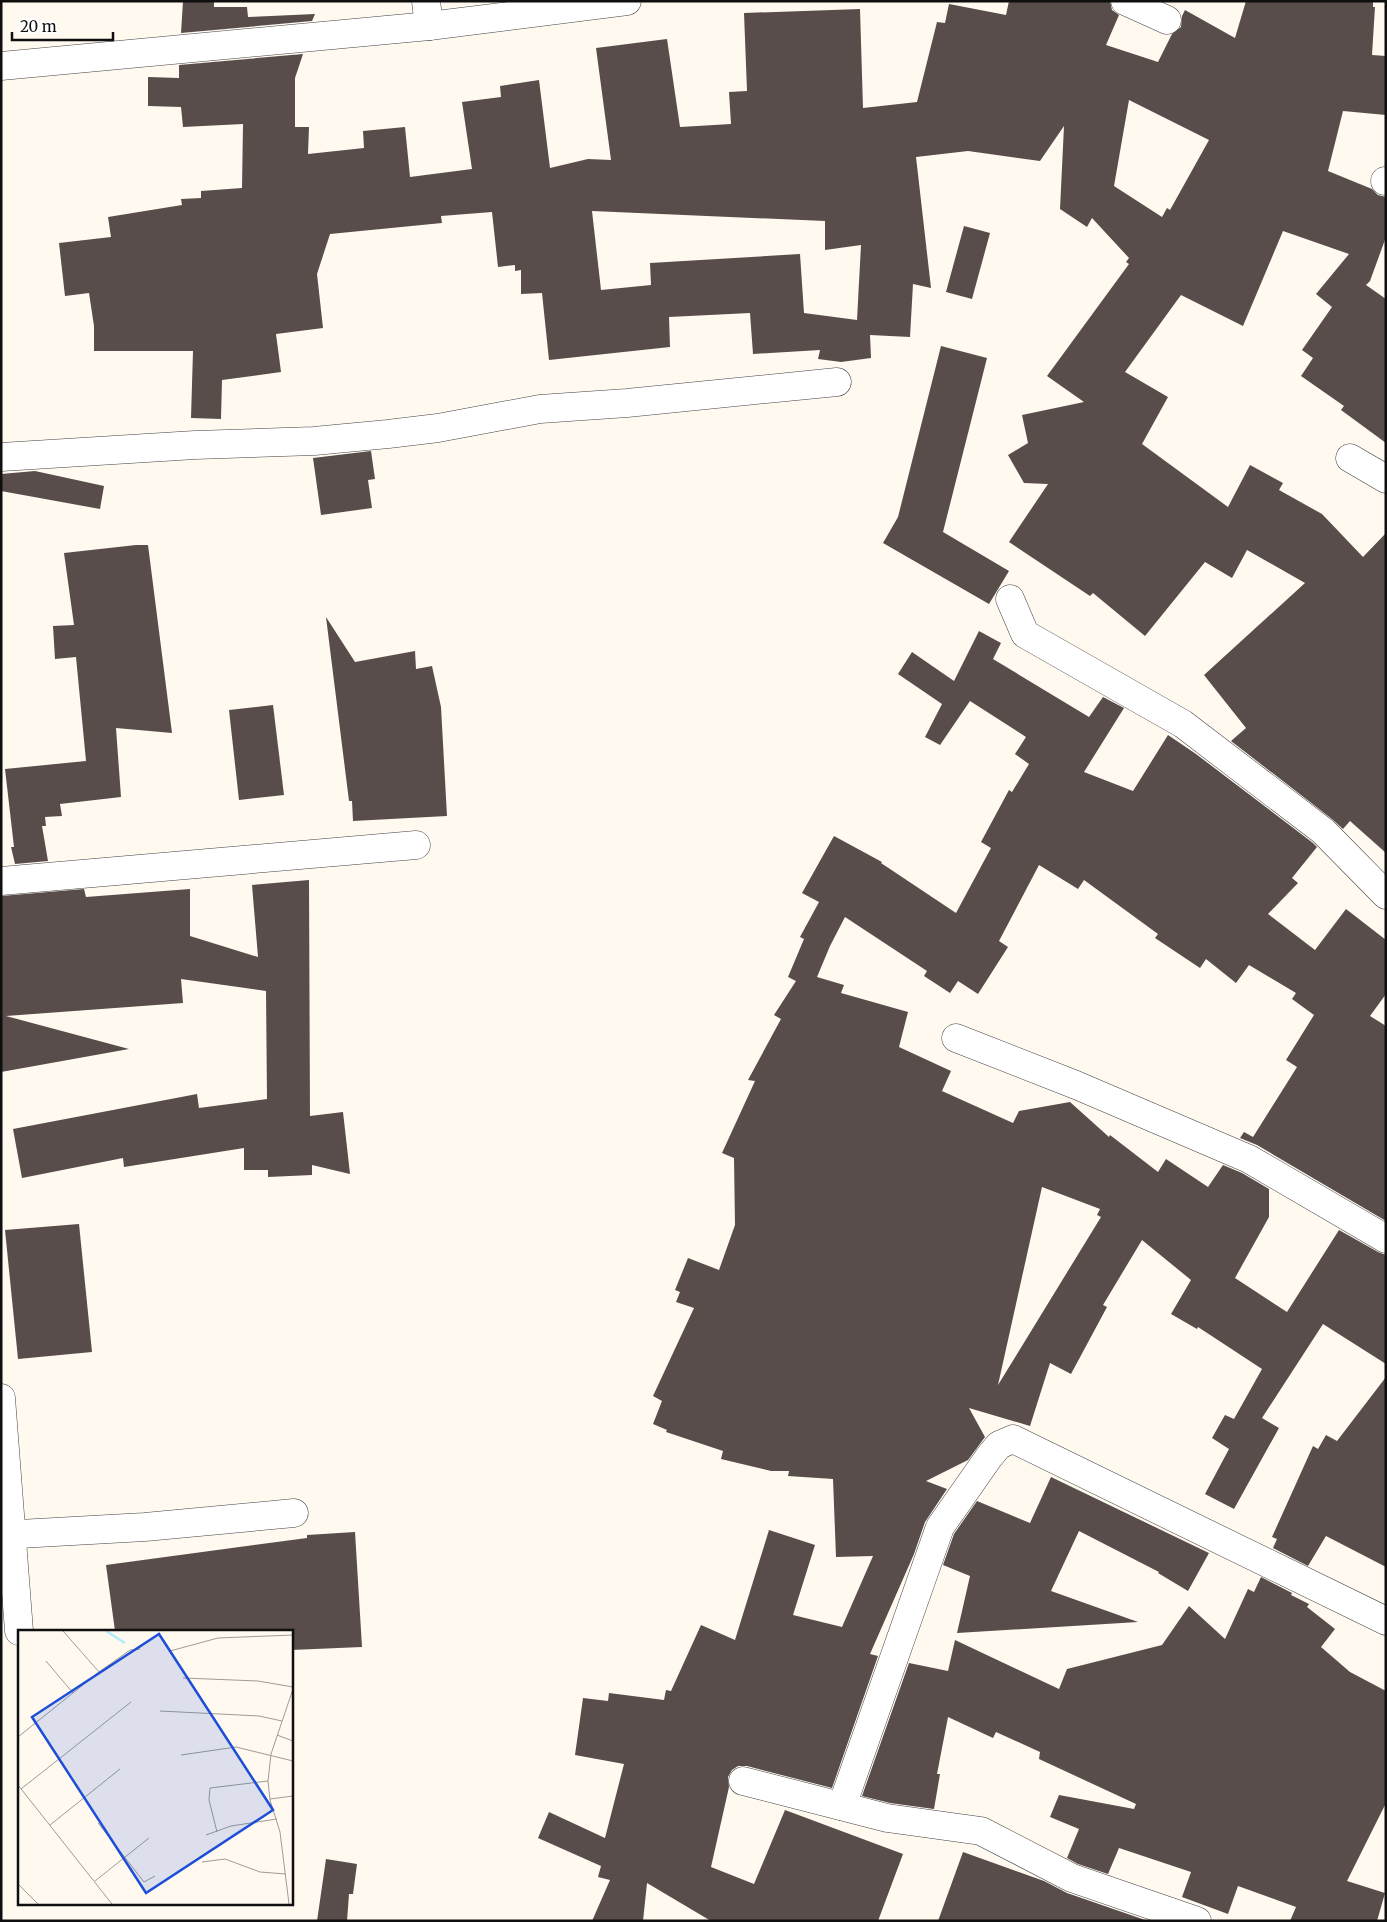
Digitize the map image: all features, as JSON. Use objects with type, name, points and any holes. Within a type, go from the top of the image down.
[{"type":"street","points":[[1,66],[428,14],[627,1]]},
{"type":"street","points":[[1126,1],[1167,20]]},
{"type":"street","points":[[1,457],[194,445],[314,441],[438,428],[540,409],[627,403],[837,382]]},
{"type":"street","points":[[1350,458],[1386,479]]},
{"type":"street","points":[[1010,600],[1025,634],[1183,724],[1323,831],[1386,895]]},
{"type":"street","points":[[1,881],[416,845]]},
{"type":"street","points":[[956,1038],[1076,1085],[1249,1159],[1386,1238]]},
{"type":"street","points":[[1,1398],[6,1535],[19,1630]]},
{"type":"street","points":[[842,1806],[940,1527],[989,1457],[1000,1445],[1013,1440],[1386,1621]]},
{"type":"street","points":[[6,1535],[145,1527],[294,1513]]},
{"type":"street","points":[[743,1781],[887,1818],[981,1831],[1072,1878],[1197,1921]]},
{"type":"building","points":[[183,1],[214,2],[214,7],[247,7],[248,17],[315,14],[312,21],[181,33]]},
{"type":"building","points":[[1009,1],[1110,1],[1112,10],[1119,15],[1106,45],[1158,62],[1172,34],[1181,27],[1182,16],[1185,10],[1235,38],[1246,1],[1373,1],[1373,7],[1375,7],[1372,55],[1386,56],[1386,115],[1343,111],[1328,171],[1372,189],[1378,195],[1386,197],[1386,237],[1370,281],[1366,285],[1386,299],[1386,443],[1341,410],[1344,406],[1301,376],[1313,358],[1302,350],[1332,307],[1316,294],[1349,254],[1283,231],[1243,326],[1181,295],[1125,372],[1168,397],[1142,444],[1228,507],[1250,465],[1283,483],[1279,490],[1322,514],[1363,557],[1386,533],[1386,853],[1350,821],[1343,829],[1231,741],[1246,728],[1204,675],[1305,583],[1247,550],[1232,578],[1205,562],[1145,636],[1093,593],[1090,596],[1009,542],[1048,484],[1024,483],[1008,455],[1028,443],[1022,415],[1084,402],[1047,376],[1129,264],[1126,262],[1129,258],[1092,218],[1087,227],[1060,209],[1064,126],[1040,161],[968,151],[916,157],[931,288],[913,284],[910,337],[870,335],[871,358],[841,362],[818,359],[820,350],[753,354],[750,313],[669,317],[670,347],[549,360],[542,293],[521,294],[521,270],[515,271],[515,265],[498,267],[492,212],[441,216],[442,223],[330,234],[317,274],[323,328],[276,334],[281,372],[222,380],[221,419],[191,418],[193,351],[94,351],[94,326],[89,293],[65,296],[59,243],[111,237],[108,217],[182,205],[181,199],[201,198],[201,191],[242,188],[243,124],[183,127],[181,107],[148,106],[148,77],[179,78],[179,65],[303,54],[295,78],[295,127],[309,127],[308,154],[364,148],[363,131],[405,127],[410,177],[472,169],[462,102],[501,97],[500,86],[539,80],[550,168],[588,159],[611,160],[596,48],[667,39],[680,127],[731,124],[729,92],[747,91],[744,13],[860,9],[863,108],[917,102],[937,22],[945,23],[949,4],[1006,15]],"holes":[[[1129,100],[1209,140],[1170,210],[1167,208],[1162,217],[1114,186]],[[592,211],[825,221],[825,250],[861,245],[857,320],[804,313],[800,254],[650,263],[651,285],[601,290]]]},
{"type":"building","points":[[964,226],[990,233],[972,299],[946,292]]},
{"type":"building","points":[[941,346],[987,358],[943,532],[1009,571],[989,604],[883,543],[898,517]]},
{"type":"building","points":[[371,451],[375,479],[368,480],[372,508],[321,515],[313,458]]},
{"type":"building","points":[[35,471],[104,486],[100,509],[1,491],[1,474]]},
{"type":"building","points":[[148,545],[172,733],[116,728],[121,797],[60,804],[62,816],[45,817],[46,826],[42,826],[48,861],[15,864],[11,847],[14,847],[5,769],[86,761],[76,657],[55,659],[53,626],[74,625],[64,553]]},
{"type":"building","points":[[326,617],[355,662],[415,651],[416,669],[432,666],[441,707],[447,816],[353,821],[352,801],[349,801]]},
{"type":"building","points":[[979,631],[1001,643],[993,659],[1089,717],[1103,697],[1124,708],[1084,772],[1133,791],[1168,735],[1196,754],[1317,847],[1292,878],[1298,883],[1268,914],[1315,950],[1346,909],[1386,940],[1386,994],[1370,1016],[1386,1026],[1386,1221],[1257,1145],[1240,1138],[1244,1132],[1253,1137],[1297,1067],[1286,1060],[1314,1015],[1292,999],[1296,993],[1249,965],[1236,983],[1206,959],[1200,968],[1155,938],[1158,934],[1084,880],[1078,889],[1039,865],[999,941],[1008,947],[978,994],[958,981],[950,993],[924,976],[927,971],[845,917],[817,977],[844,985],[841,993],[908,1012],[899,1047],[951,1071],[942,1091],[1013,1123],[1019,1111],[1070,1102],[1109,1137],[1110,1135],[1158,1172],[1166,1159],[1208,1187],[1223,1165],[1242,1173],[1269,1189],[1269,1217],[1235,1278],[1287,1312],[1339,1230],[1386,1255],[1386,1364],[1323,1324],[1262,1418],[1279,1428],[1234,1509],[1205,1494],[1229,1449],[1212,1438],[1225,1415],[1234,1419],[1262,1369],[1198,1327],[1197,1329],[1171,1314],[1191,1280],[1142,1240],[1103,1305],[1107,1307],[1071,1374],[1050,1363],[1030,1426],[969,1408],[985,1437],[968,1460],[926,1481],[947,1489],[925,1522],[914,1554],[870,1654],[878,1656],[832,1788],[747,1766],[738,1766],[732,1770],[728,1777],[729,1787],[711,1867],[754,1884],[785,1810],[903,1854],[878,1921],[711,1921],[647,1883],[643,1921],[592,1921],[610,1880],[598,1877],[601,1866],[538,1838],[549,1812],[605,1838],[624,1764],[575,1755],[583,1698],[608,1701],[609,1693],[664,1700],[666,1690],[671,1691],[701,1625],[735,1640],[769,1530],[815,1545],[793,1615],[842,1627],[873,1556],[836,1557],[833,1479],[788,1476],[789,1471],[771,1471],[721,1459],[723,1451],[666,1432],[667,1430],[653,1424],[662,1401],[653,1396],[694,1308],[676,1302],[680,1292],[675,1290],[688,1258],[719,1270],[735,1225],[734,1158],[722,1153],[755,1081],[748,1080],[781,1019],[774,1015],[796,981],[788,977],[804,939],[800,937],[819,902],[802,893],[834,836],[882,862],[956,913],[991,848],[981,842],[1009,790],[1012,792],[1029,764],[1015,754],[1026,737],[970,701],[940,745],[925,737],[942,704],[898,674],[912,652],[954,681]],"holes":[[[1042,1187],[1100,1209],[1097,1215],[1101,1217],[998,1385]]]},
{"type":"building","points":[[273,705],[284,795],[239,800],[229,710]]},
{"type":"building","points":[[309,880],[310,1116],[343,1112],[350,1174],[312,1165],[312,1175],[268,1177],[268,1170],[244,1170],[244,1148],[124,1167],[123,1158],[22,1178],[13,1129],[197,1094],[199,1108],[267,1099],[266,991],[181,979],[183,1003],[6,1016],[129,1049],[1,1072],[1,896],[84,889],[86,897],[190,889],[190,936],[258,957],[252,885]]},
{"type":"building","points":[[79,1224],[92,1352],[18,1359],[5,1230]]},
{"type":"building","points":[[1386,1377],[1386,1567],[1326,1536],[1308,1566],[1273,1548],[1277,1539],[1272,1537],[1313,1446],[1318,1449],[1326,1435],[1337,1441]]},
{"type":"building","points":[[1051,1477],[1209,1553],[1188,1591],[1159,1572],[1079,1531],[1051,1591],[1138,1622],[957,1633],[970,1576],[943,1565],[954,1534],[977,1501],[1030,1523]]},
{"type":"building","points":[[355,1532],[362,1647],[292,1650],[292,1630],[115,1630],[106,1565],[307,1538],[307,1535]]},
{"type":"building","points":[[1261,1577],[1309,1604],[1307,1607],[1335,1629],[1321,1647],[1350,1672],[1386,1691],[1386,1803],[1347,1881],[1385,1893],[1377,1921],[1290,1921],[1296,1907],[1238,1886],[1228,1914],[1182,1897],[1191,1872],[1119,1848],[1108,1874],[1078,1864],[1067,1858],[1079,1829],[1050,1817],[1059,1795],[1134,1809],[1136,1804],[1039,1759],[1040,1752],[996,1732],[993,1738],[948,1717],[937,1774],[940,1774],[934,1809],[890,1803],[862,1796],[909,1663],[948,1671],[955,1640],[1059,1689],[1067,1669],[1162,1645],[1189,1606],[1225,1639],[1248,1589],[1254,1592]]},
{"type":"building","points":[[963,1852],[1044,1881],[1067,1893],[1148,1921],[938,1921]]},
{"type":"building","points":[[326,1859],[357,1864],[353,1894],[349,1894],[347,1921],[317,1921]]}]
